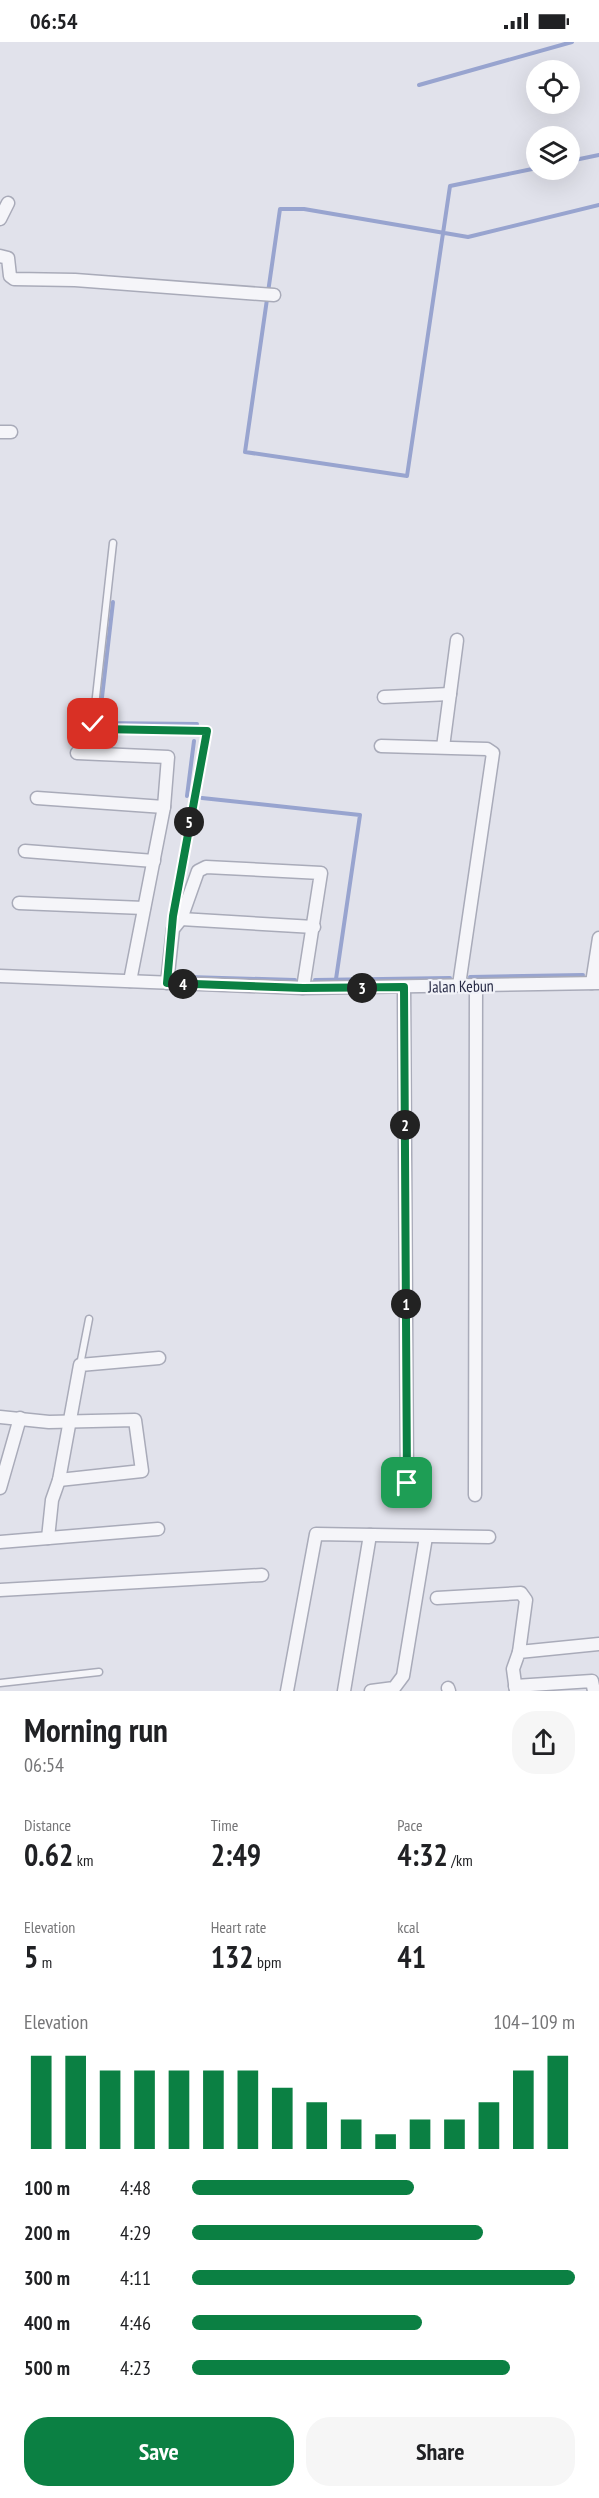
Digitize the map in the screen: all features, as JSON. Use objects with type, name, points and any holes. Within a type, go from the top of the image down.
[{"type":"street","points":[[0,219],[8,203]]},
{"type":"street","points":[[0,256],[8,258],[10,276],[14,279],[75,280],[274,295]]},
{"type":"street","points":[[443,747],[457,640]]},
{"type":"street","points":[[384,697],[450,694]]},
{"type":"street","points":[[381,747],[487,749],[494,757],[459,985]]},
{"type":"street","points":[[77,753],[165,755],[168,760],[164,807],[130,981]]},
{"type":"street","points":[[38,798],[164,807]]},
{"type":"street","points":[[25,851],[154,861]]},
{"type":"street","points":[[167,983],[177,924],[198,871],[201,869],[321,873],[303,988]]},
{"type":"street","points":[[19,903],[144,908]]},
{"type":"street","points":[[177,924],[314,927]]},
{"type":"street","points":[[595,983],[599,938]]},
{"type":"street","name":"Jalan Kebun","points":[[0,975],[303,988],[595,983]]},
{"type":"street","points":[[475,1495],[476,986]]},
{"type":"street","points":[[404,987],[407,1483]]},
{"type":"street","points":[[48,1538],[52,1500],[59,1480],[80,1365],[159,1358]]},
{"type":"street","points":[[0,1417],[69,1422],[135,1420],[142,1471],[59,1480]]},
{"type":"street","points":[[0,1488],[20,1418]]},
{"type":"street","points":[[0,1542],[158,1529]]},
{"type":"street","points":[[287,1691],[316,1534],[489,1537]]},
{"type":"street","points":[[344,1691],[370,1535]]},
{"type":"street","points":[[371,1691],[394,1688],[403,1676],[426,1537]]},
{"type":"street","points":[[0,1590],[262,1575]]},
{"type":"street","points":[[437,1598],[522,1593],[526,1600],[519,1652],[513,1669],[515,1689],[592,1682],[594,1691]]},
{"type":"street","points":[[519,1652],[599,1644]]},
{"type":"lane","points":[[113,543],[93,724],[99,729],[207,731],[181,868],[177,924]]},
{"type":"lane","points":[[80,1365],[89,1319]]},
{"type":"lane","points":[[0,1683],[99,1672]]},
{"type":"waterway","points":[[419,85],[572,42]]},
{"type":"waterway","points":[[580,159],[599,155]]},
{"type":"waterway","points":[[443,233],[450,186],[526,170]]},
{"type":"waterway","points":[[443,233],[468,237],[599,205]]},
{"type":"waterway","points":[[280,209],[304,209],[443,233],[407,476],[245,452],[280,209]]},
{"type":"waterway","points":[[113,602],[99,723],[197,724]]},
{"type":"waterway","points":[[187,796],[194,741]]},
{"type":"waterway","points":[[202,798],[360,815],[336,979]]},
{"type":"waterway","points":[[470,977],[583,975]]},
{"type":"waterway","points":[[188,977],[295,980]]},
{"type":"waterway","points":[[315,980],[450,978]]},
{"type":"route","points":[[93,724],[99,729],[207,731],[173,916],[167,983],[303,988],[404,987],[407,1483]]}]
